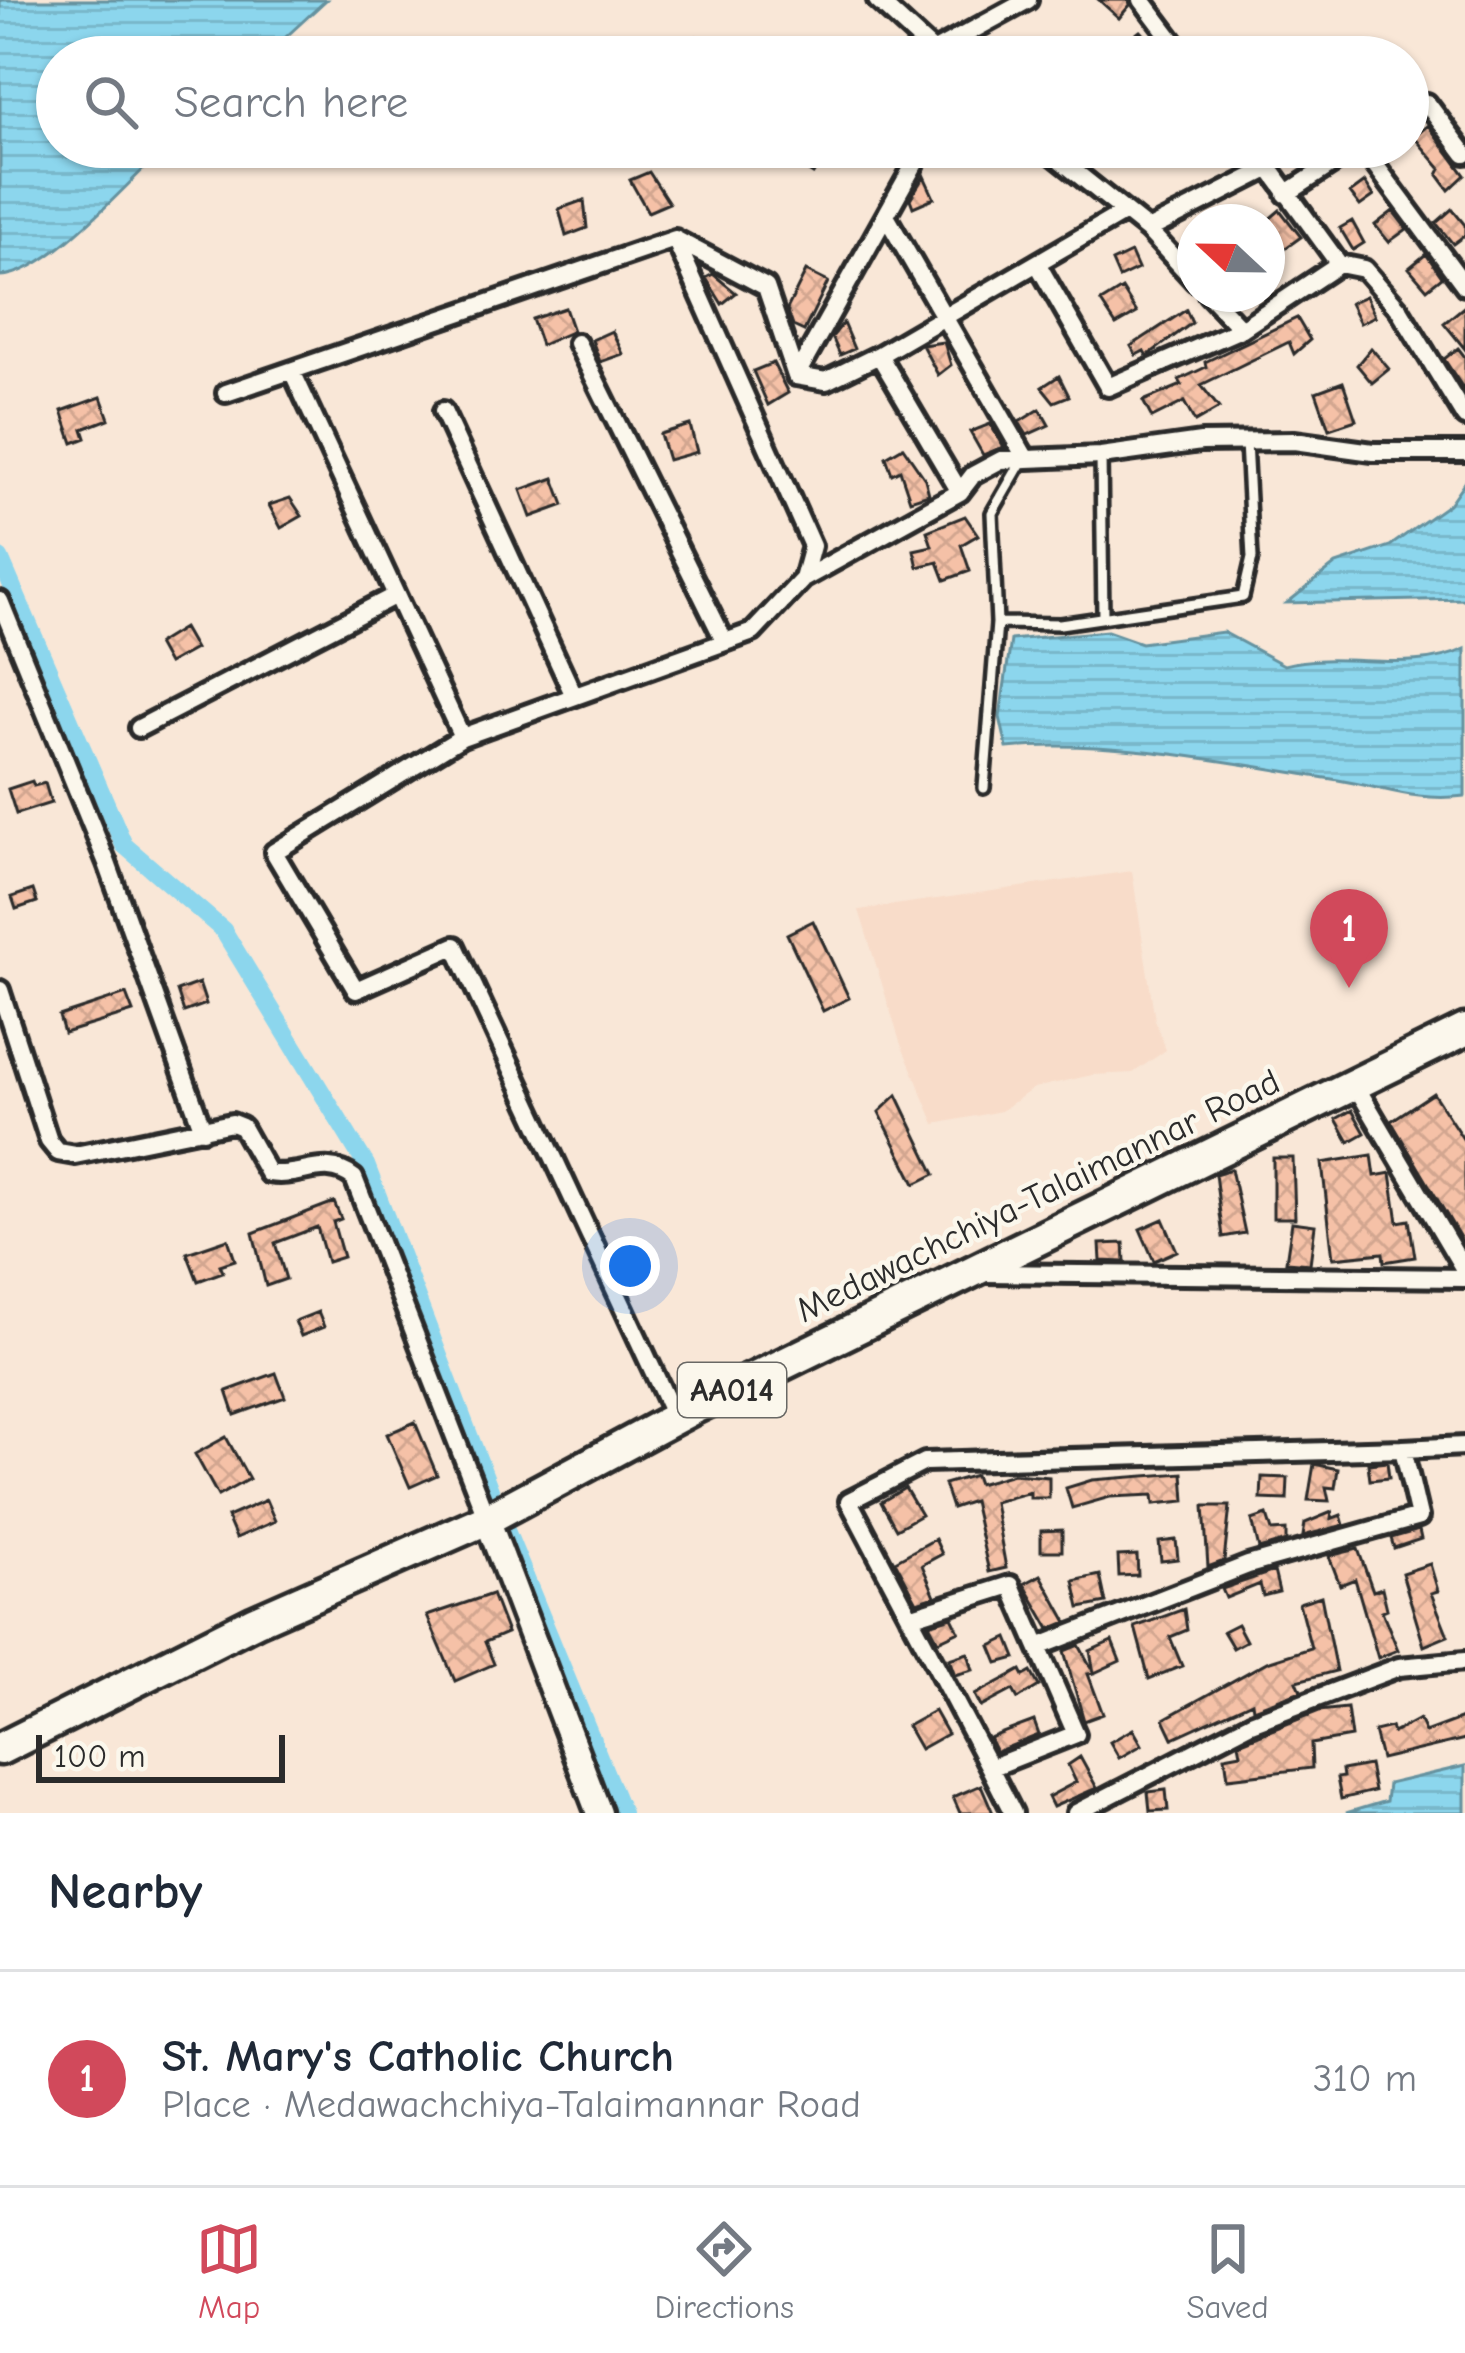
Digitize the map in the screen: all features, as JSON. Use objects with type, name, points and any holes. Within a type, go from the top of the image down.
[{"type":"highway","name":"Medawachchiya-Talaimannar Road","points":[[0,1750],[255,1621],[487,1519],[675,1418],[1465,1030]]},
{"type":"street","points":[[877,0],[916,36]]},
{"type":"street","points":[[968,36],[1028,0]]},
{"type":"street","points":[[1142,0],[1169,36]]},
{"type":"street","points":[[1429,106],[1465,154]]},
{"type":"street","points":[[796,376],[912,168]]},
{"type":"street","points":[[1069,168],[1148,230],[1177,261]]},
{"type":"street","points":[[1148,230],[1270,168],[1339,264],[1364,269],[1399,309],[1465,417]]},
{"type":"street","points":[[1286,194],[1327,168]]},
{"type":"street","points":[[1376,168],[1465,286]]},
{"type":"street","points":[[796,376],[826,381],[879,356],[1123,213]]},
{"type":"street","points":[[886,216],[1025,457]]},
{"type":"street","points":[[226,393],[675,239],[766,287],[796,376]]},
{"type":"street","points":[[675,239],[812,546],[802,579]]},
{"type":"street","points":[[1037,263],[1108,387],[1240,329],[1339,264]]},
{"type":"street","points":[[1224,312],[1240,329]]},
{"type":"street","points":[[577,343],[725,642]]},
{"type":"street","points":[[879,356],[960,492]]},
{"type":"street","points":[[292,371],[462,737]]},
{"type":"street","points":[[442,411],[574,696]]},
{"type":"street","points":[[675,1418],[455,946],[356,990],[274,852],[462,737],[753,632],[802,579],[960,492],[973,476],[1000,460],[1101,456],[1201,442],[1465,452]]},
{"type":"street","points":[[139,728],[396,595]]},
{"type":"street","points":[[0,602],[107,863],[203,1130]]},
{"type":"street","points":[[0,990],[49,1141],[58,1152],[75,1155],[232,1123],[242,1127],[268,1173],[284,1176],[325,1166],[341,1167],[354,1178],[599,1813]]},
{"type":"street","points":[[1354,1084],[1465,1275]]},
{"type":"street","points":[[976,1273],[1465,1275]]},
{"type":"street","points":[[1013,1813],[849,1502],[925,1462],[1465,1446]]},
{"type":"street","points":[[1038,1647],[1248,1565],[1419,1517],[1403,1449]]},
{"type":"street","points":[[910,1617],[1011,1586],[1076,1734],[990,1768]]},
{"type":"street","points":[[1076,1813],[1251,1723],[1400,1667],[1465,1661]]},
{"type":"lane","points":[[997,623],[1060,624],[1243,597],[1252,558],[1246,442]]},
{"type":"lane","points":[[1101,456],[1103,617]]},
{"type":"lane","points":[[984,788],[997,623],[992,513],[1025,457]]},
{"type":"shaded area","points":[[1132,871],[1155,1020],[1166,1050],[1133,1073],[1092,1075],[1034,1088],[1001,1111],[935,1124],[900,1042],[859,910]]},
{"type":"water","points":[[0,0],[326,0],[287,36],[36,36],[36,168],[145,168],[64,244],[20,272],[0,276]]},
{"type":"water","points":[[1465,481],[1465,599],[1287,603],[1336,564],[1390,546],[1449,504]]},
{"type":"water","points":[[1107,631],[1141,643],[1223,632],[1284,665],[1421,660],[1465,649],[1465,796],[1416,796],[1173,754],[1090,747],[1007,748],[1000,717],[1011,640]]},
{"type":"water","points":[[1465,1766],[1465,1813],[1346,1813],[1386,1801],[1388,1784]]},
{"type":"building","points":[[1099,0],[1129,0],[1130,5],[1119,18]]},
{"type":"building","points":[[1429,126],[1465,175],[1449,190],[1438,175],[1441,169],[1429,155]]},
{"type":"building","points":[[649,172],[669,203],[648,212],[630,180]]},
{"type":"building","points":[[924,176],[934,198],[913,207],[910,199]]},
{"type":"building","points":[[1365,182],[1374,196],[1360,206],[1350,193]]},
{"type":"building","points":[[584,200],[587,228],[566,236],[559,209]]},
{"type":"building","points":[[1452,209],[1465,225],[1465,235],[1453,244],[1436,223]]},
{"type":"building","points":[[1393,211],[1407,229],[1389,242],[1375,225]]},
{"type":"building","points":[[1285,216],[1301,237],[1285,248]]},
{"type":"building","points":[[1352,221],[1364,243],[1353,250],[1340,228]]},
{"type":"building","points":[[1131,253],[1138,269],[1119,278],[1112,262]]},
{"type":"building","points":[[1426,254],[1442,277],[1427,289],[1409,268]]},
{"type":"building","points":[[806,271],[828,282],[804,331],[793,326],[787,309]]},
{"type":"building","points":[[713,274],[736,293],[722,304],[706,278]]},
{"type":"building","points":[[1122,289],[1137,313],[1116,325],[1101,302]]},
{"type":"building","points":[[1366,296],[1375,316],[1360,323],[1350,303]]},
{"type":"building","points":[[1465,306],[1465,349],[1444,323]]},
{"type":"building","points":[[565,308],[573,331],[541,345],[532,319]]},
{"type":"building","points":[[1187,312],[1192,323],[1147,356],[1144,351],[1136,355],[1131,346]]},
{"type":"building","points":[[1297,318],[1310,340],[1294,354],[1289,342],[1201,385],[1219,408],[1195,422],[1184,402],[1152,418],[1143,401],[1182,385],[1179,380],[1206,367],[1205,362]]},
{"type":"building","points":[[843,323],[854,349],[840,355],[832,337]]},
{"type":"building","points":[[612,331],[623,354],[600,362],[592,340]]},
{"type":"building","points":[[944,342],[951,365],[938,375],[922,345]]},
{"type":"building","points":[[1371,348],[1389,369],[1372,383],[1357,365]]},
{"type":"building","points":[[1458,348],[1465,357],[1465,391],[1444,359]]},
{"type":"building","points":[[773,363],[788,393],[768,405],[753,371]]},
{"type":"building","points":[[1059,376],[1069,396],[1054,402],[1042,387]]},
{"type":"building","points":[[1343,382],[1356,420],[1329,429],[1316,392]]},
{"type":"building","points":[[101,397],[109,419],[83,429],[86,438],[73,443],[62,411]]},
{"type":"building","points":[[1040,409],[1049,425],[1027,435],[1019,422]]},
{"type":"building","points":[[990,424],[1004,447],[983,455],[970,432]]},
{"type":"building","points":[[690,425],[697,452],[668,460],[660,434]]},
{"type":"building","points":[[903,447],[925,479],[929,494],[910,500],[900,470],[892,474],[886,457]]},
{"type":"building","points":[[554,478],[564,505],[531,517],[521,490]]},
{"type":"building","points":[[290,498],[302,516],[281,528],[269,505]]},
{"type":"building","points":[[965,516],[978,535],[961,545],[970,571],[945,580],[938,562],[918,567],[914,550],[932,546],[927,531]]},
{"type":"building","points":[[183,628],[195,649],[168,664],[157,644]]},
{"type":"building","points":[[32,781],[34,786],[45,783],[51,803],[16,814],[8,789]]},
{"type":"building","points":[[33,890],[37,902],[16,909],[12,897]]},
{"type":"building","points":[[813,921],[849,998],[823,1011],[787,934]]},
{"type":"building","points":[[199,983],[206,1004],[184,1012],[177,991]]},
{"type":"building","points":[[126,994],[133,1012],[64,1033],[59,1016]]},
{"type":"building","points":[[1433,1093],[1465,1142],[1465,1246],[1391,1121]]},
{"type":"building","points":[[897,1095],[935,1174],[915,1184],[879,1112]]},
{"type":"building","points":[[1352,1110],[1365,1133],[1349,1142],[1336,1119]]},
{"type":"building","points":[[1372,1155],[1375,1176],[1391,1173],[1398,1222],[1409,1220],[1415,1257],[1384,1262],[1383,1253],[1333,1258],[1322,1163]]},
{"type":"building","points":[[1273,1158],[1293,1158],[1295,1218],[1273,1218]]},
{"type":"building","points":[[1231,1169],[1245,1233],[1223,1237],[1215,1174]]},
{"type":"building","points":[[334,1202],[341,1219],[333,1222],[343,1257],[327,1262],[317,1227],[275,1243],[286,1279],[266,1286],[253,1233]]},
{"type":"building","points":[[1163,1219],[1177,1251],[1154,1261],[1140,1229]]},
{"type":"building","points":[[1292,1222],[1315,1225],[1310,1264],[1286,1262]]},
{"type":"building","points":[[228,1239],[235,1260],[220,1265],[223,1272],[198,1281],[187,1253]]},
{"type":"building","points":[[1124,1243],[1125,1262],[1101,1261],[1100,1244]]},
{"type":"building","points":[[318,1312],[324,1327],[301,1336],[295,1321]]},
{"type":"building","points":[[276,1373],[285,1397],[235,1415],[227,1391]]},
{"type":"building","points":[[415,1422],[437,1475],[410,1487],[387,1434]]},
{"type":"building","points":[[226,1437],[249,1479],[218,1496],[195,1454]]},
{"type":"building","points":[[1387,1462],[1389,1478],[1370,1480],[1368,1464]]},
{"type":"building","points":[[1314,1464],[1338,1469],[1335,1488],[1326,1487],[1329,1501],[1308,1500]]},
{"type":"building","points":[[1183,1473],[1185,1501],[1154,1504],[1153,1495],[1110,1497],[1072,1508],[1066,1488],[1092,1480]]},
{"type":"building","points":[[1013,1474],[1049,1477],[1049,1498],[1030,1498],[1030,1492],[994,1502],[1006,1568],[989,1572],[973,1501],[952,1508],[944,1484],[975,1475],[978,1484]]},
{"type":"building","points":[[1262,1477],[1288,1478],[1287,1500],[1261,1499]]},
{"type":"building","points":[[905,1488],[921,1515],[896,1529],[881,1502]]},
{"type":"building","points":[[266,1500],[275,1521],[236,1538],[227,1517]]},
{"type":"building","points":[[1204,1506],[1230,1506],[1224,1561],[1208,1567]]},
{"type":"building","points":[[1332,1512],[1331,1519],[1341,1515],[1344,1525],[1303,1536],[1305,1523]]},
{"type":"building","points":[[1267,1515],[1272,1531],[1286,1530],[1286,1541],[1259,1549],[1252,1520]]},
{"type":"building","points":[[1062,1530],[1062,1551],[1041,1551],[1041,1531]]},
{"type":"building","points":[[1419,1530],[1421,1539],[1394,1548],[1391,1538]]},
{"type":"building","points":[[935,1539],[942,1554],[922,1565],[935,1596],[917,1602],[895,1561]]},
{"type":"building","points":[[1176,1540],[1178,1559],[1161,1561],[1159,1542]]},
{"type":"building","points":[[1358,1549],[1373,1591],[1382,1588],[1387,1609],[1382,1611],[1398,1650],[1378,1658],[1355,1579],[1340,1585],[1329,1556]]},
{"type":"building","points":[[1137,1555],[1138,1575],[1119,1576],[1118,1556]]},
{"type":"building","points":[[1430,1564],[1438,1591],[1431,1593],[1448,1636],[1424,1646],[1402,1573]]},
{"type":"building","points":[[1274,1571],[1279,1592],[1263,1596],[1260,1584],[1226,1598],[1222,1589]]},
{"type":"building","points":[[1041,1575],[1067,1622],[1050,1629],[1024,1584]]},
{"type":"building","points":[[1100,1575],[1106,1603],[1080,1608],[1074,1581]]},
{"type":"building","points":[[492,1594],[507,1633],[485,1642],[494,1664],[455,1681],[427,1616]]},
{"type":"building","points":[[1321,1596],[1336,1671],[1297,1681],[1301,1691],[1253,1709],[1252,1702],[1173,1738],[1164,1719],[1267,1662],[1311,1648],[1299,1603]]},
{"type":"building","points":[[1184,1609],[1187,1630],[1170,1637],[1182,1666],[1149,1679],[1135,1627]]},
{"type":"building","points":[[952,1617],[959,1631],[938,1641],[929,1624]]},
{"type":"building","points":[[1237,1624],[1246,1641],[1233,1648],[1223,1631]]},
{"type":"building","points":[[1008,1638],[1016,1658],[998,1663],[991,1646]]},
{"type":"building","points":[[1112,1641],[1120,1661],[1094,1673],[1090,1651]]},
{"type":"building","points":[[1079,1645],[1094,1673],[1088,1674],[1103,1714],[1084,1721],[1064,1651]]},
{"type":"building","points":[[968,1653],[973,1670],[955,1675],[949,1659]]},
{"type":"building","points":[[1021,1670],[1024,1676],[1031,1672],[1039,1686],[1018,1699],[1013,1690],[981,1707],[975,1695]]},
{"type":"building","points":[[1347,1708],[1351,1737],[1311,1744],[1312,1768],[1228,1778],[1225,1756],[1241,1753],[1239,1743],[1319,1711]]},
{"type":"building","points":[[934,1711],[947,1734],[920,1749],[907,1726]]},
{"type":"building","points":[[1465,1717],[1465,1739],[1381,1759],[1374,1731],[1391,1727],[1393,1733],[1419,1719],[1425,1732]]},
{"type":"building","points":[[1034,1721],[1039,1735],[996,1752],[989,1738]]},
{"type":"building","points":[[1133,1729],[1142,1745],[1119,1758],[1110,1742]]},
{"type":"building","points":[[1080,1757],[1097,1788],[1053,1807],[1048,1797],[1076,1782],[1068,1765]]},
{"type":"building","points":[[1369,1765],[1374,1791],[1341,1799],[1337,1778],[1343,1777],[1342,1770]]},
{"type":"building","points":[[981,1785],[993,1813],[960,1813],[953,1797]]},
{"type":"building","points":[[1166,1790],[1168,1810],[1150,1811],[1148,1792]]},
{"type":"waterway","points":[[0,558],[124,845],[223,930],[366,1165],[493,1498]]},
{"type":"waterway","points":[[505,1528],[622,1813]]},
{"type":"place","name":"St. Mary's Catholic Church","points":[[1349,988]]}]
